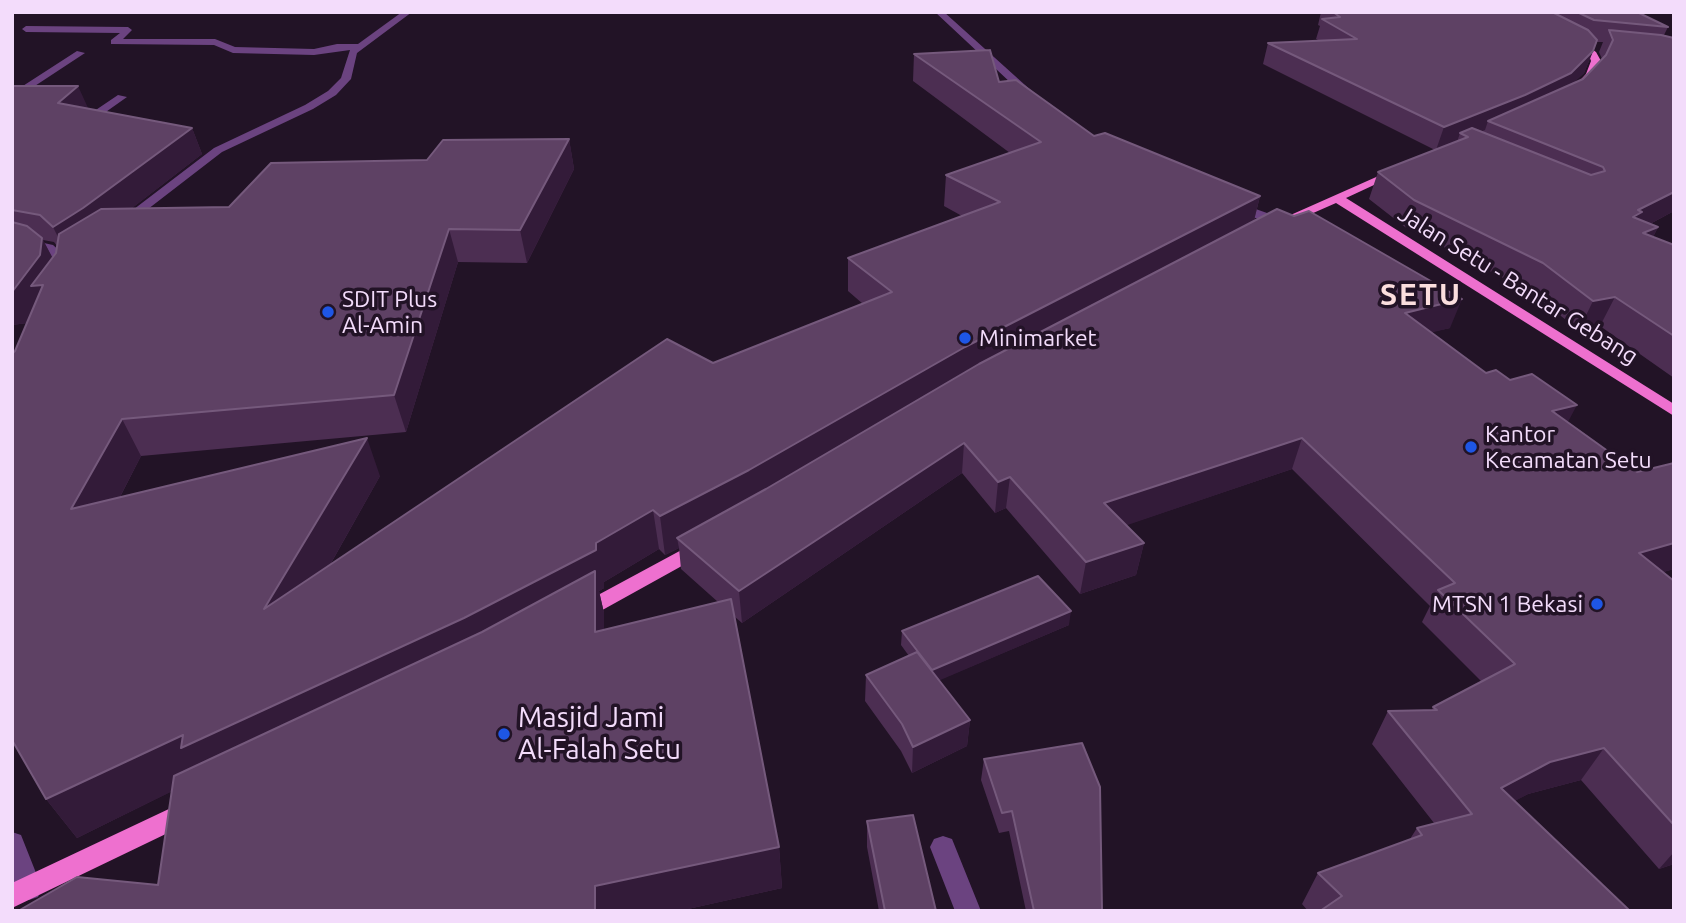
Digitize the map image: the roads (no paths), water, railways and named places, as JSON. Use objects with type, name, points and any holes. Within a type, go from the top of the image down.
[{"type":"main road","points":[[1555,31],[1584,46],[1596,61],[1591,75],[1567,99]]},
{"type":"main road","points":[[1256,234],[1414,165]]},
{"type":"main road","name":"Jalan Setu - Bantar Gebang","points":[[1337,198],[1674,411]]},
{"type":"main road","points":[[570,620],[713,541]]},
{"type":"main road","points":[[20,892],[202,804]]},
{"type":"street","points":[[119,227],[211,149],[309,107],[332,93],[346,79],[350,57],[359,47],[408,12]]},
{"type":"street","points":[[939,12],[1040,105]]},
{"type":"street","points":[[26,29],[128,30],[113,41],[215,42],[233,50],[314,52],[337,47],[359,47]]},
{"type":"street","points":[[1584,46],[1606,47]]},
{"type":"street","points":[[12,98],[80,53]]},
{"type":"street","points":[[96,128],[81,125],[122,97]]},
{"type":"street","points":[[1216,198],[1279,222]]},
{"type":"street","points":[[12,240],[48,248],[70,261],[64,285]]},
{"type":"street","points":[[12,843],[20,892]]},
{"type":"street","points":[[943,847],[968,911]]},
{"type":"place","name":"SDIT Plus Al-Amin","points":[[328,312]]},
{"type":"place","name":"Minimarket","points":[[965,338]]},
{"type":"place","name":"Kantor Kecamatan Setu","points":[[1471,447]]},
{"type":"place","name":"MTSN 1 Bekasi","points":[[1597,604]]},
{"type":"place","name":"Masjid Jami Al-Falah Setu","points":[[504,734]]},
{"type":"district","name":"SETU","points":[[1421,295]]}]
